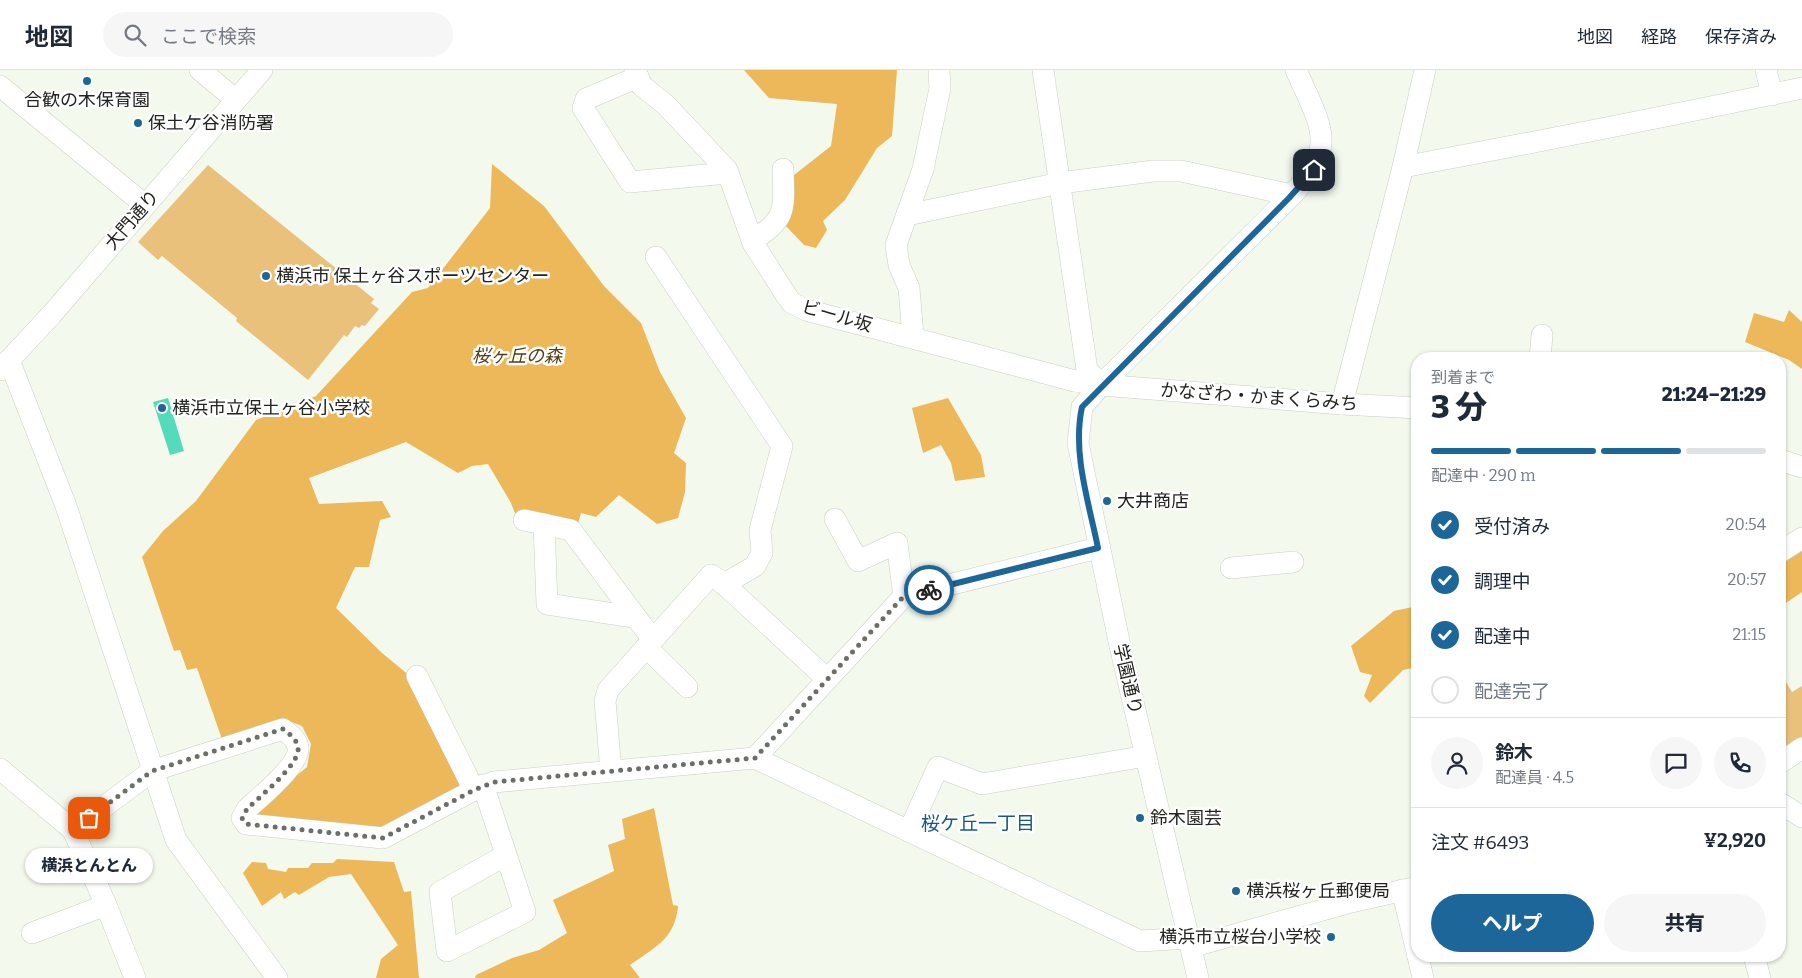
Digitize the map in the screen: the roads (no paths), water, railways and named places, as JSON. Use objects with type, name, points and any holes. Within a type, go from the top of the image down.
[{"type":"street","points":[[200,70],[236,100]]},
{"type":"street","name":"大門通り","points":[[4,365],[262,70]]},
{"type":"street","points":[[913,337],[909,288],[899,266],[896,245],[923,169],[940,88],[939,70]]},
{"type":"street","points":[[1043,70],[1087,370],[1102,385]]},
{"type":"street","name":"学園通り","points":[[1198,978],[1098,548],[1078,443],[1078,433],[1082,407],[1292,195],[1314,170],[1320,157],[1322,140],[1318,119],[1296,70]]},
{"type":"street","points":[[1342,404],[1403,167],[1425,70]]},
{"type":"street","points":[[1766,70],[1772,95]]},
{"type":"street","points":[[637,74],[586,99],[583,108],[630,182],[635,187],[728,173]]},
{"type":"street","name":"ビール坂","points":[[637,74],[642,86],[666,106],[728,173],[752,240],[780,287],[792,303],[806,310],[1074,381],[1102,385]]},
{"type":"street","points":[[0,86],[145,205]]},
{"type":"street","points":[[1403,167],[1611,128],[1680,112],[1802,88]]},
{"type":"street","points":[[752,240],[771,229],[780,218],[784,198],[783,168]]},
{"type":"street","points":[[907,215],[1060,183],[1153,172],[1181,171],[1292,195]]},
{"type":"street","points":[[656,257],[782,446],[760,530],[762,553],[754,566],[741,576],[724,584]]},
{"type":"street","points":[[1541,352],[1542,335]]},
{"type":"street","points":[[4,365],[66,506],[176,840],[277,978]]},
{"type":"street","name":"かなざわ・かまくらみち","points":[[1102,385],[1411,408]]},
{"type":"street","points":[[1786,462],[1802,467]]},
{"type":"street","points":[[634,617],[547,604],[534,522],[571,530],[634,617],[649,644],[687,687]]},
{"type":"street","points":[[836,531],[858,561],[897,544],[904,596]]},
{"type":"street","points":[[1786,548],[1802,538]]},
{"type":"street","points":[[755,758],[904,596],[1098,548]]},
{"type":"street","points":[[1231,568],[1293,562]]},
{"type":"street","points":[[611,771],[605,701],[608,690],[711,575],[724,584],[827,679]]},
{"type":"street","points":[[417,676],[479,788],[506,855],[525,912],[447,952],[440,892],[506,855]]},
{"type":"street","points":[[73,830],[152,771],[283,729],[294,737],[298,747],[296,760],[247,809],[242,818],[246,824],[383,838],[494,782],[755,758],[1140,940],[1190,942],[1410,889]]},
{"type":"street","points":[[1786,758],[1802,748]]},
{"type":"street","points":[[909,831],[938,767],[982,784],[1146,756]]},
{"type":"street","points":[[0,769],[73,830],[135,978]]},
{"type":"street","points":[[1786,807],[1802,817]]},
{"type":"street","points":[[32,933],[106,905]]},
{"type":"street","points":[[1419,962],[1423,978]]},
{"type":"street","points":[[1756,962],[1760,978]]},
{"type":"place","name":"合歓の木保育園","points":[[87,81]]},
{"type":"place","name":"保土ケ谷消防署","points":[[138,123]]},
{"type":"place","name":"横浜市 保土ヶ谷スポーツセンター","points":[[266,276]]},
{"type":"place","name":"横浜市立保土ヶ谷小学校","points":[[162,408]]},
{"type":"place","name":"大井商店","points":[[1107,501]]},
{"type":"place","name":"横浜とんとん","points":[[89,818]]},
{"type":"place","name":"鈴木園芸","points":[[1140,818]]},
{"type":"place","name":"横浜桜ヶ丘郵便局","points":[[1236,891]]},
{"type":"place","name":"横浜市立桜台小学校","points":[[1331,937]]},
{"type":"district","name":"桜ケ丘一丁目","points":[[978,823]]},
{"type":"park label","name":"桜ヶ丘の森","points":[[517,356]]}]
